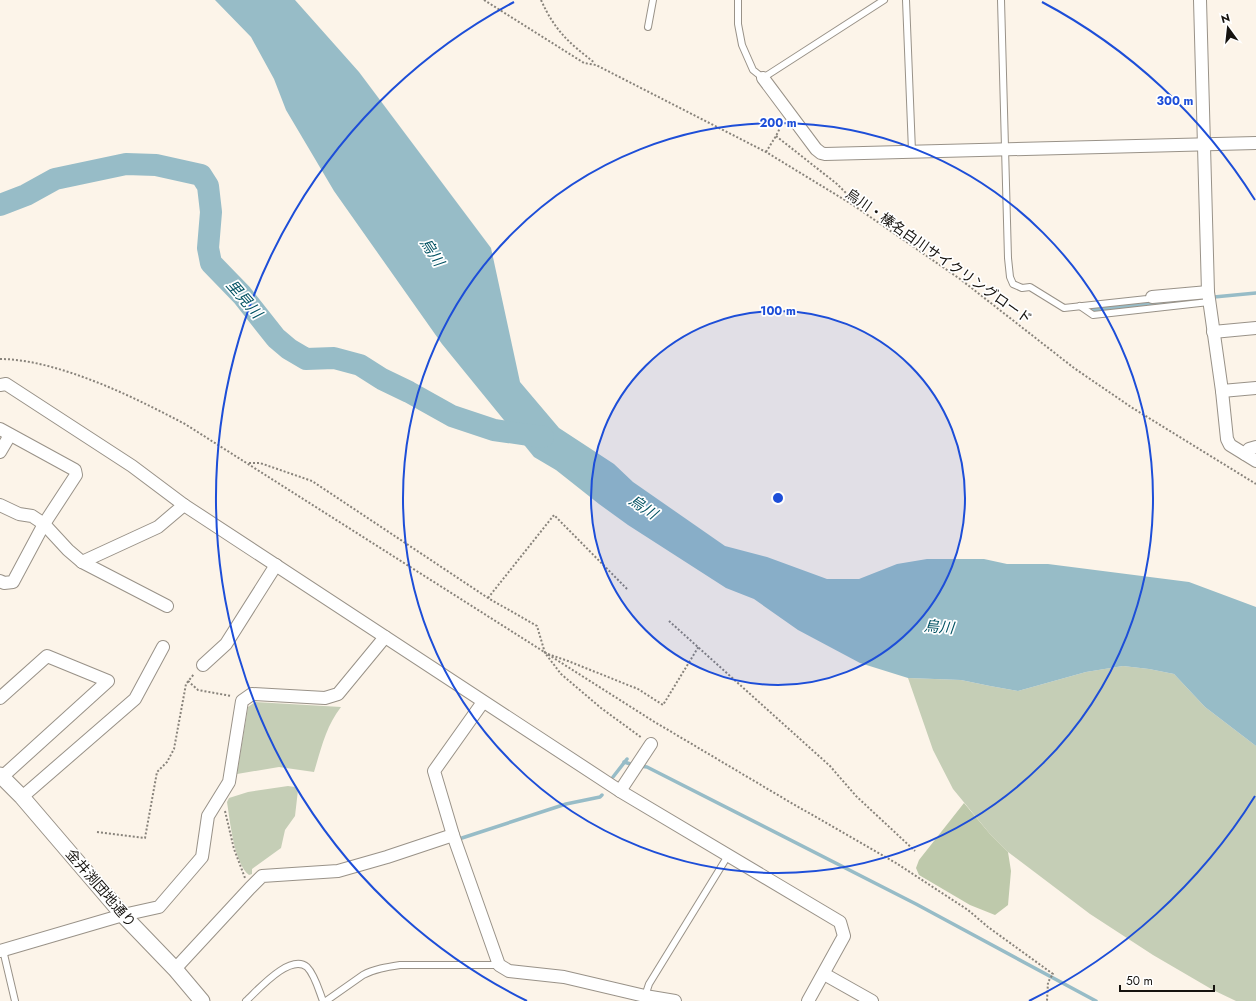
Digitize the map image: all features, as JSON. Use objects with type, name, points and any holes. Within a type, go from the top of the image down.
[{"type":"street","points":[[1200,0],[1208,297],[1228,439],[1230,445],[1256,461]]},
{"type":"street","points":[[763,78],[816,148],[821,153],[825,154],[1256,143]]},
{"type":"street","points":[[1152,297],[1208,297]]},
{"type":"street","points":[[1213,332],[1256,328]]},
{"type":"street","points":[[0,385],[6,384],[132,466],[184,505],[620,791],[729,854],[840,922],[844,936],[808,1001]]},
{"type":"street","points":[[1222,391],[1256,388]]},
{"type":"street","points":[[0,452],[5,432],[75,470],[76,475],[44,524],[13,582],[4,584],[0,581]]},
{"type":"street","points":[[1245,454],[1249,449],[1256,447]]},
{"type":"street","points":[[0,505],[18,514],[32,516],[44,524],[68,550],[82,562],[167,606]]},
{"type":"street","points":[[82,562],[158,527],[184,505]]},
{"type":"street","points":[[203,665],[226,644],[276,565]]},
{"type":"street","points":[[2,951],[123,915],[159,907],[202,857],[208,816],[229,782],[242,701],[252,694],[325,698],[338,694],[385,637]]},
{"type":"street","points":[[22,797],[135,699],[164,647]]},
{"type":"street","points":[[0,698],[47,656],[108,681],[1,776]]},
{"type":"street","points":[[483,702],[434,771],[453,835],[499,965],[509,971],[564,976],[649,998],[675,1001]]},
{"type":"street","points":[[620,791],[651,744]]},
{"type":"street","name":"金井渕団地通り","points":[[1,776],[22,797],[123,915],[175,969],[202,1001]]},
{"type":"street","points":[[175,969],[262,876],[338,871],[453,835]]},
{"type":"street","points":[[824,974],[872,1001]]},
{"type":"lane","points":[[648,27],[653,0]]},
{"type":"lane","points":[[738,0],[738,24],[742,45],[753,70],[763,78],[884,0]]},
{"type":"lane","points":[[906,0],[912,151]]},
{"type":"lane","points":[[1001,0],[1008,258],[1010,277],[1013,284],[1022,288],[1030,287],[1064,308],[1080,306],[1134,306],[1152,297]]},
{"type":"lane","points":[[1080,306],[1093,315],[1134,306],[1208,297]]},
{"type":"lane","points":[[649,998],[649,984],[729,854]]},
{"type":"lane","points":[[2,951],[15,1001]]},
{"type":"lane","points":[[246,1001],[282,968],[295,964],[301,964],[308,968],[324,1001],[369,971],[400,965],[499,965]]},
{"type":"path","name":"烏川・榛名白川サイクリングロード","points":[[484,0],[584,63],[596,64]]},
{"type":"path","name":"烏川・榛名白川サイクリングロード","points":[[541,0],[549,18],[560,33],[575,48],[596,64],[766,152],[853,205],[960,279],[1087,377],[1131,407],[1256,484]]},
{"type":"path","points":[[766,152],[776,136],[837,184],[850,197],[853,205]]},
{"type":"path","points":[[0,359],[26,361],[67,371],[128,395],[185,424],[545,653],[788,802],[896,863],[968,910],[988,927],[1053,974],[1048,982],[1047,1001]]},
{"type":"path","points":[[247,463],[260,463],[312,481],[488,598],[537,626],[545,653],[561,674],[582,692],[651,744]]},
{"type":"path","points":[[488,598],[554,516],[628,590]]},
{"type":"path","points":[[670,621],[830,766],[856,796],[915,851]]},
{"type":"path","points":[[545,653],[638,689],[663,705],[699,646]]},
{"type":"path","points":[[97,832],[145,838],[156,772],[167,762],[174,749],[186,684],[203,665]]},
{"type":"path","points":[[189,680],[188,682],[198,690],[234,696],[242,701]]},
{"type":"path","points":[[222,795],[234,849],[250,888]]},
{"type":"green space","points":[[1123,666],[1174,674],[1205,707],[1256,746],[1256,1001],[1236,1001],[1213,990],[1153,955],[1090,914],[1008,852],[990,834],[953,789],[933,750],[908,678],[961,680],[1018,691],[1086,672]]},
{"type":"green space","points":[[255,702],[341,707],[331,722],[314,772],[279,767],[237,774],[248,707]]},
{"type":"green space","points":[[288,786],[295,787],[298,790],[295,816],[285,830],[281,848],[252,869],[252,874],[249,875],[244,869],[236,852],[227,802],[229,798],[248,792]]},
{"type":"green space","points":[[964,803],[990,834],[1008,852],[1011,871],[1008,905],[995,915],[970,905],[919,875],[916,868],[919,860]]},
{"type":"water","name":"烏川","points":[[215,0],[295,0],[359,72],[491,248],[520,382],[559,428],[614,464],[633,482],[725,546],[767,557],[827,579],[859,579],[897,564],[927,559],[984,559],[1007,564],[1048,564],[1189,582],[1256,607],[1256,746],[1205,707],[1174,674],[1123,666],[1086,672],[1018,691],[961,680],[908,678],[860,663],[798,630],[754,599],[726,588],[628,525],[556,470],[534,457],[442,344],[334,191],[286,110],[274,79],[251,37]]},
{"type":"waterway","name":"里見川","points":[[0,205],[26,195],[55,179],[126,164],[156,165],[201,175],[208,186],[211,212],[208,248],[211,263],[242,295],[276,338],[289,349],[306,359],[334,358],[360,365],[382,379],[452,416],[494,430],[543,437]]},
{"type":"waterway","points":[[1214,297],[1256,293]]},
{"type":"waterway","points":[[1089,310],[1202,299]]},
{"type":"waterway","points":[[613,777],[627,759]]},
{"type":"waterway","points":[[624,762],[634,765]]},
{"type":"waterway","points":[[640,766],[647,767],[916,904],[1096,1001]]},
{"type":"waterway","points":[[462,838],[566,804],[600,797],[602,795]]}]
